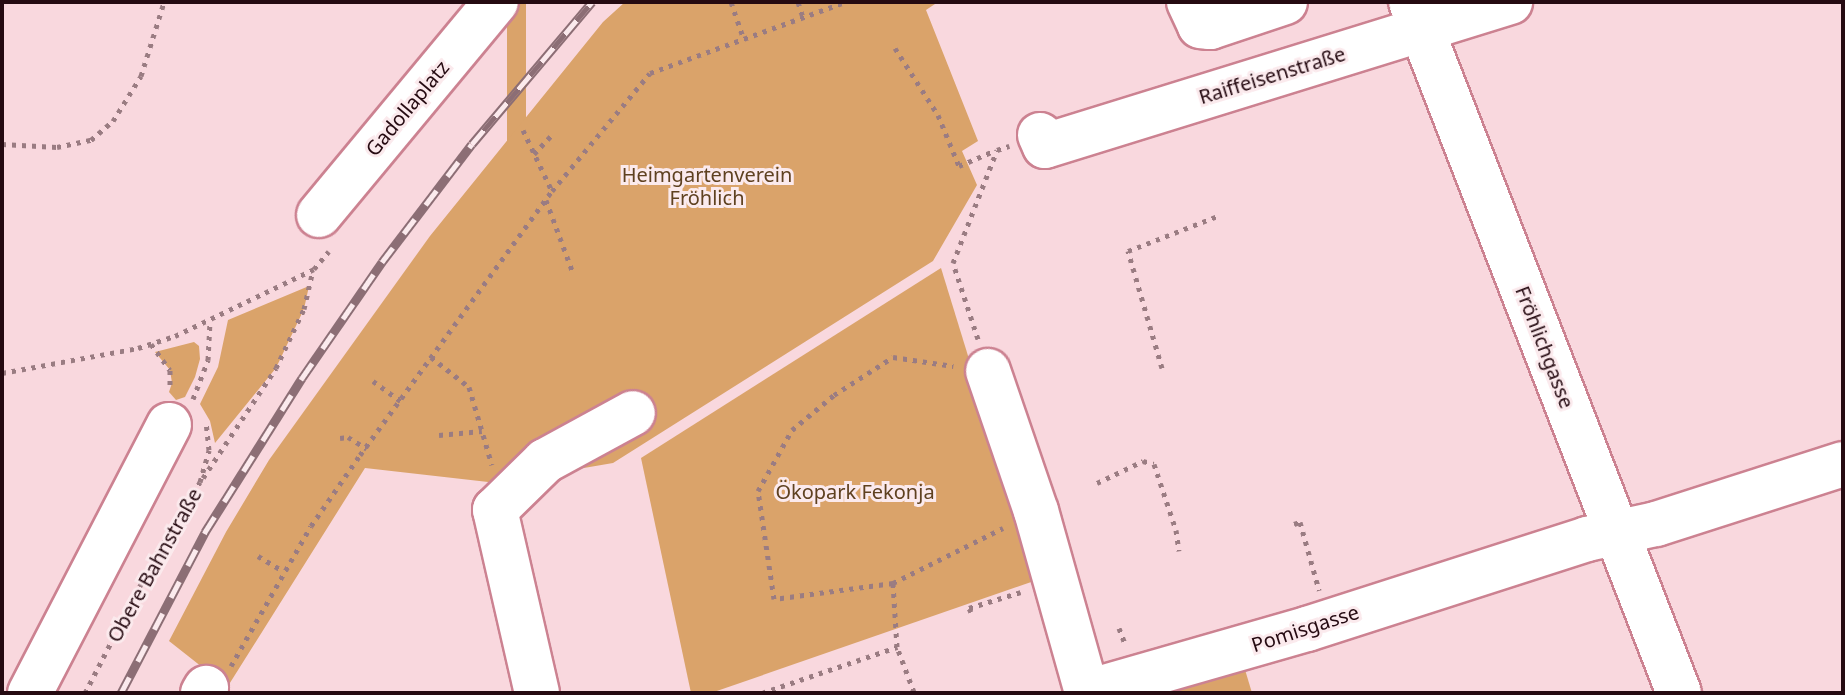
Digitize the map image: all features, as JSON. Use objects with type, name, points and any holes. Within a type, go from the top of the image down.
[{"type":"street","name":"Gadollaplatz","points":[[319,215],[496,2]]},
{"type":"street","points":[[1189,2],[1200,26],[1210,27],[1285,2]]},
{"type":"street","name":"Raiffeisenstraße","points":[[1040,135],[1045,146],[1416,14],[1510,2]]},
{"type":"street","name":"Fröhlichgasse","points":[[1416,14],[1679,693]]},
{"type":"street","name":"Pomisgasse","points":[[988,371],[1036,511],[1087,692],[1307,629],[1587,539],[1656,524],[1843,464]]},
{"type":"street","points":[[30,693],[172,407]]},
{"type":"street","points":[[537,693],[494,490],[633,413]]},
{"type":"path","points":[[2,144],[57,147],[91,140],[113,121],[141,76],[164,2]]},
{"type":"path","points":[[731,2],[744,39]]},
{"type":"path","points":[[798,2],[803,17]]},
{"type":"path","points":[[212,683],[283,571],[431,357],[552,191],[650,73],[845,2]]},
{"type":"path","points":[[895,48],[938,115],[959,166],[1040,135]]},
{"type":"path","points":[[523,130],[552,191]]},
{"type":"path","points":[[534,154],[551,136]]},
{"type":"path","points":[[997,150],[953,263],[988,371],[893,357],[834,395],[792,430],[758,491],[774,599],[893,583],[1036,511]]},
{"type":"path","points":[[546,200],[573,273]]},
{"type":"path","points":[[1162,368],[1128,251],[1218,216]]},
{"type":"path","points":[[200,482],[276,368],[304,309],[314,269]]},
{"type":"path","points":[[2,373],[151,344],[210,322],[208,360],[193,400],[172,407],[170,370],[151,344]]},
{"type":"path","points":[[431,357],[469,387],[494,490]]},
{"type":"path","points":[[373,381],[401,401]]},
{"type":"path","name":"Obere Bahnstraße","points":[[85,693],[157,553],[200,482],[210,434],[202,415],[172,407]]},
{"type":"path","points":[[439,435],[482,431]]},
{"type":"path","points":[[340,438],[348,437],[367,449]]},
{"type":"path","points":[[1097,483],[1143,461],[1154,464],[1176,530],[1179,551]]},
{"type":"path","points":[[1294,524],[1300,522],[1319,591]]},
{"type":"path","points":[[258,556],[283,571]]},
{"type":"path","points":[[971,612],[969,608],[1056,582]]},
{"type":"path","points":[[893,583],[897,647],[914,692]]},
{"type":"path","points":[[1119,628],[1126,647]]},
{"type":"path","points":[[762,693],[897,647]]},
{"type":"green space","points":[[507,2],[526,2],[526,264],[507,264]]},
{"type":"green space","name":"Heimgartenverein Fröhlich","points":[[625,2],[938,2],[926,10],[978,141],[962,151],[977,185],[933,261],[613,463],[497,483],[365,468],[228,686],[221,682],[169,641],[226,532],[269,460],[430,236],[603,22]]},
{"type":"green space","name":"Ökopark Fekonja","points":[[941,268],[1037,580],[711,693],[691,693],[641,458]]},
{"type":"green space","points":[[309,286],[304,309],[276,368],[215,443],[210,421],[200,404],[218,367],[228,320]]},
{"type":"green space","points":[[194,342],[199,346],[200,359],[195,377],[185,397],[176,400],[169,392],[172,383],[170,370],[155,352]]},
{"type":"green space","points":[[1243,663],[1252,693],[1158,693]]},
{"type":"railway","points":[[121,693],[205,532],[302,378],[382,262],[472,144],[592,2]]}]
